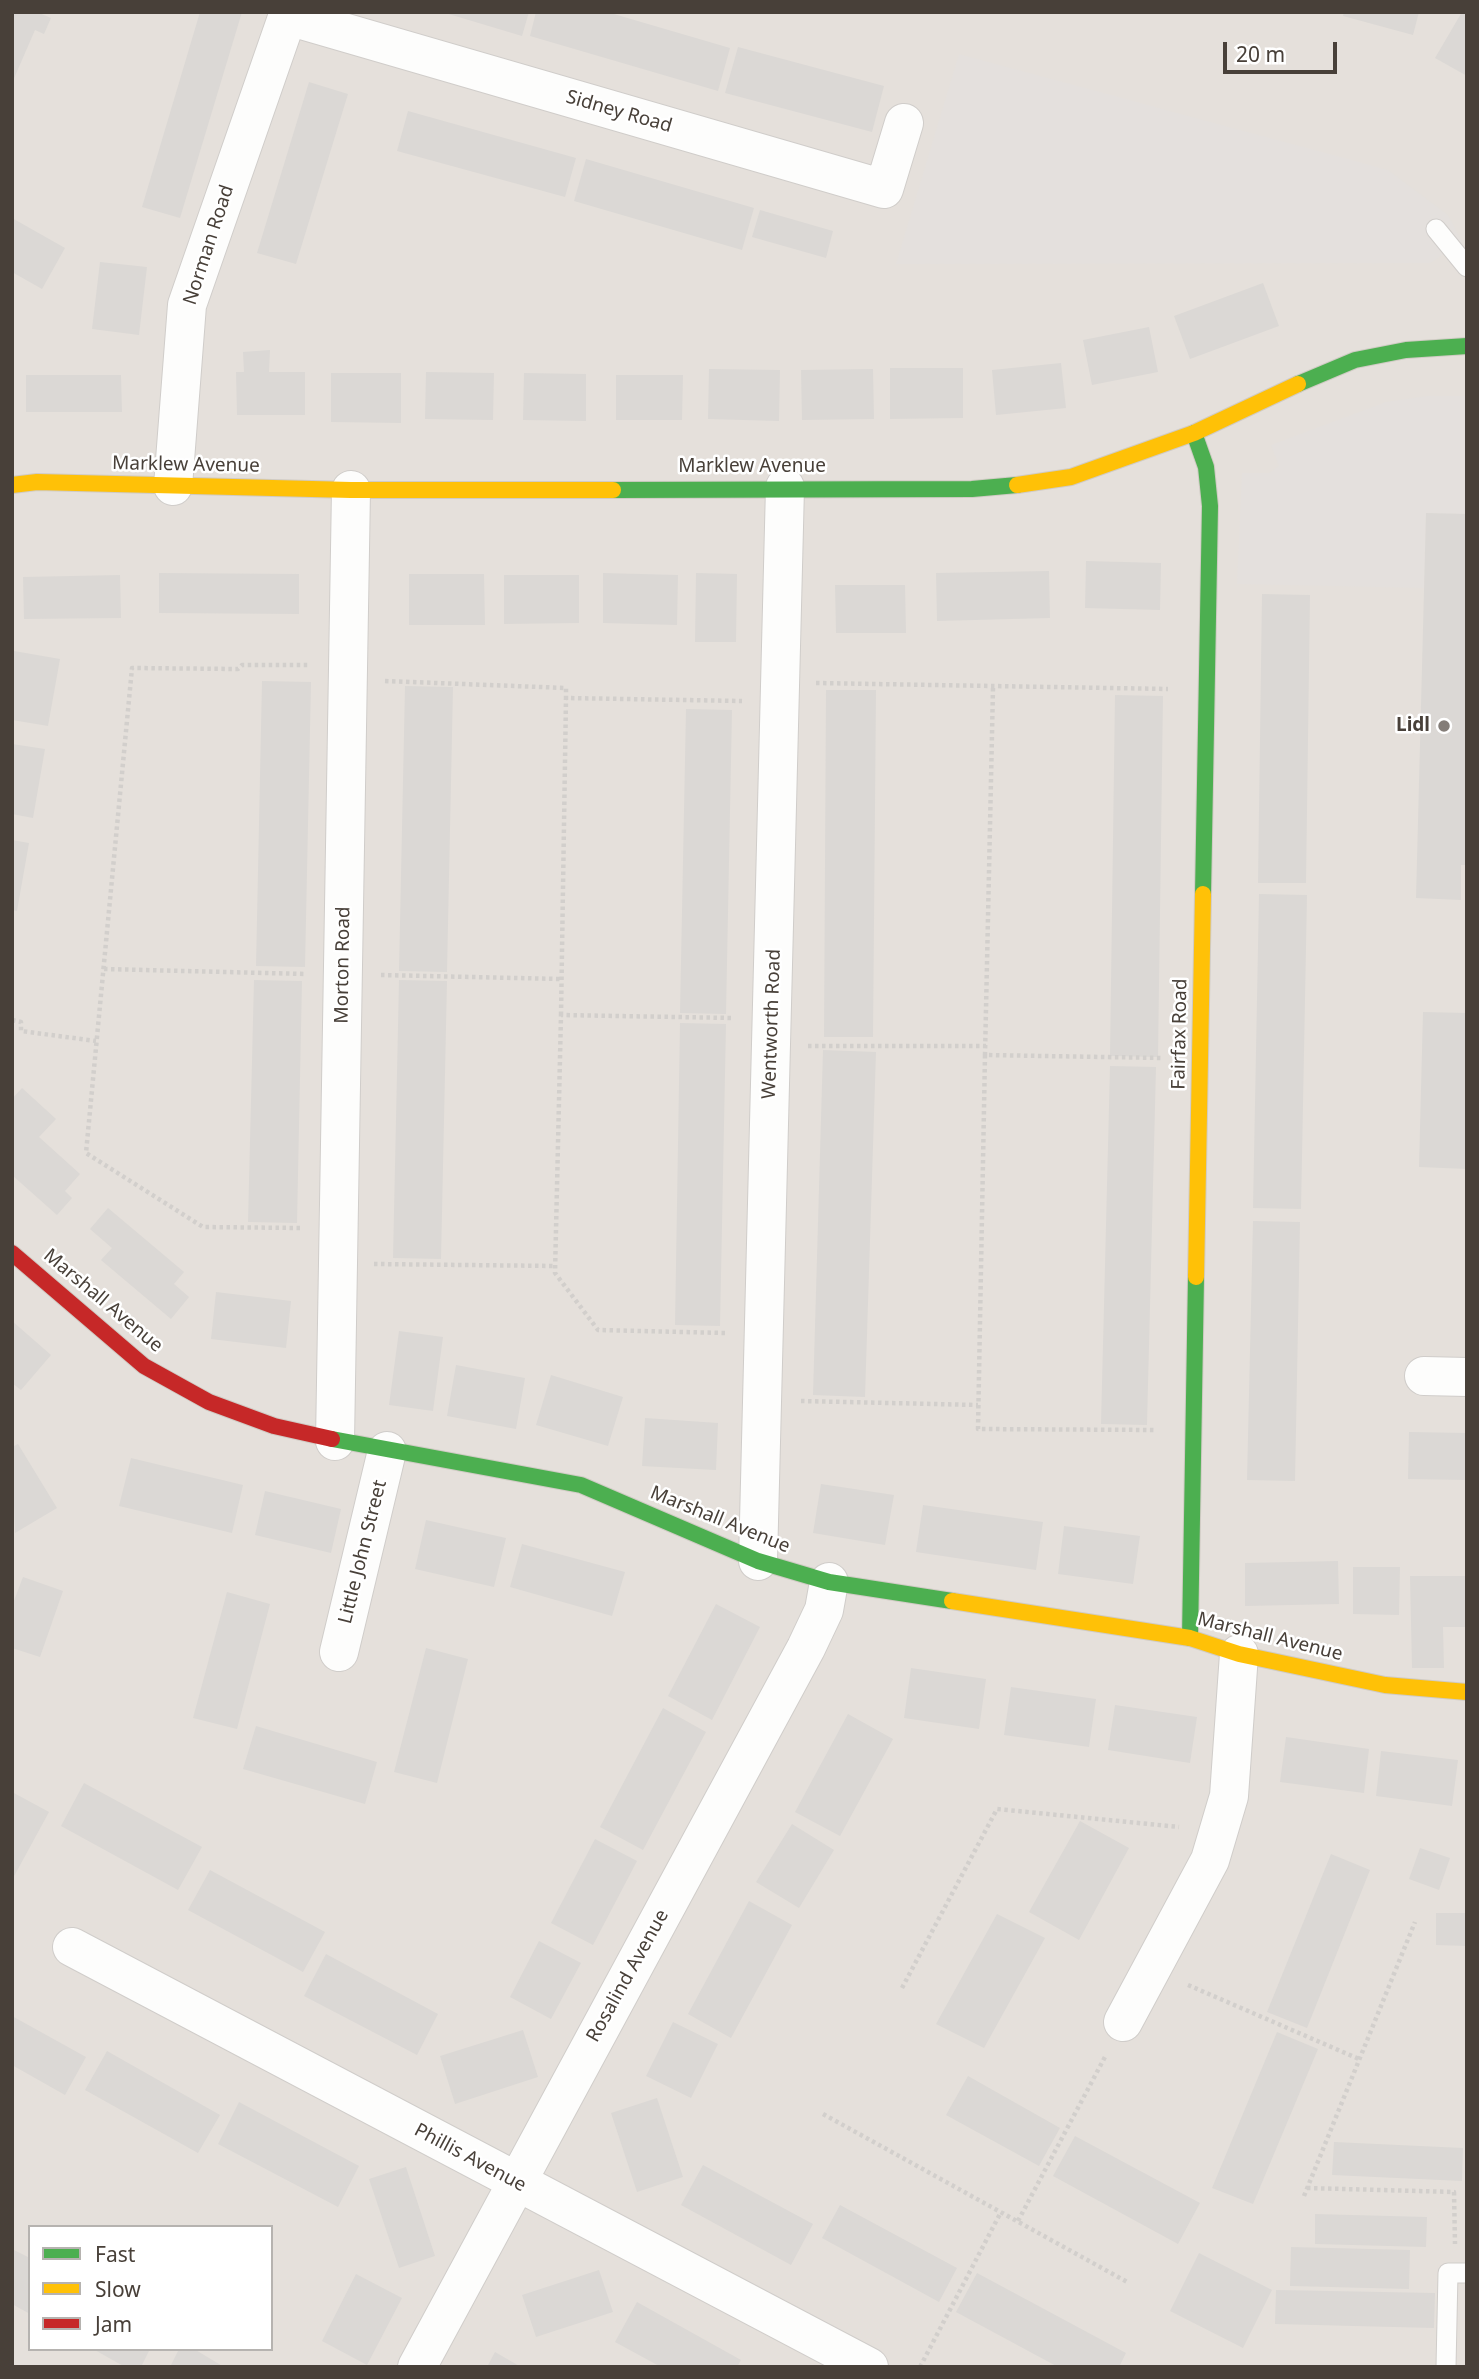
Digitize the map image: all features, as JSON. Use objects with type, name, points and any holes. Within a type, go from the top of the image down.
[{"type":"street","name":"Sidney Road","points":[[288,14],[884,189],[904,123]]},
{"type":"street","name":"Norman Road","points":[[173,486],[187,305],[288,14]]},
{"type":"street","name":"Marklew Avenue","points":[[12,485],[37,482],[351,489],[972,489],[1021,485],[1071,477],[1194,433],[1273,394],[1355,360],[1406,350],[1467,346]]},
{"type":"street","name":"Fairfax Road","points":[[1190,1638],[1210,506],[1206,467],[1194,433]]},
{"type":"street","name":"Wentworth Road","points":[[758,1561],[785,487]]},
{"type":"street","name":"Morton Road","points":[[335,1441],[351,489]]},
{"type":"street","name":"Marshall Avenue","points":[[12,1253],[144,1366],[209,1402],[274,1426],[387,1451],[581,1485],[758,1561],[829,1582],[1190,1638],[1239,1654],[1385,1685],[1467,1692]]},
{"type":"street","points":[[1423,1376],[1467,1377]]},
{"type":"street","name":"Little John Street","points":[[339,1652],[387,1451]]},
{"type":"street","name":"Rosalind Avenue","points":[[417,2367],[806,1648],[824,1610],[829,1582]]},
{"type":"street","points":[[1123,2022],[1210,1860],[1229,1796],[1239,1654]]},
{"type":"street","name":"Phillis Avenue","points":[[72,1947],[869,2367]]},
{"type":"lane","points":[[1436,229],[1467,267]]},
{"type":"lane","points":[[1446,2367],[1448,2273],[1461,2273]]},
{"type":"path","points":[[555,1266],[338,1246],[203,1227],[86,1153],[132,668],[238,669],[243,665],[566,688],[555,1273],[598,1330],[764,1333]]},
{"type":"path","points":[[993,688],[978,1429],[1194,1431]]},
{"type":"path","points":[[566,698],[993,688],[1206,690]]},
{"type":"path","points":[[104,969],[561,979]]},
{"type":"path","points":[[561,1015],[986,1046]]},
{"type":"path","points":[[12,1020],[21,1022],[20,1031],[96,1041]]},
{"type":"path","points":[[985,1055],[1200,1059]]},
{"type":"path","points":[[762,1400],[978,1405]]},
{"type":"path","points":[[902,1988],[996,1809],[1219,1831]]},
{"type":"path","points":[[1304,2196],[1415,1922]]},
{"type":"path","points":[[1152,1969],[1359,2059]]},
{"type":"path","points":[[1018,2221],[1123,2022]]},
{"type":"path","points":[[824,2114],[1129,2283]]},
{"type":"path","points":[[1307,2188],[1454,2192],[1461,2273]]},
{"type":"path","points":[[920,2367],[1001,2212]]},
{"type":"shaded area","points":[[12,12],[1467,12],[1467,2367],[12,2367]]},
{"type":"shaded area","points":[[959,54],[1388,170],[1448,215],[1462,242],[1430,263],[896,264]]},
{"type":"shaded area","points":[[1428,396],[1467,396],[1467,514],[1426,513],[1424,588],[1237,584],[1242,473],[1269,473],[1279,466],[1271,445],[1386,402]]},
{"type":"building","points":[[12,12],[37,12],[51,18],[44,34],[35,30],[12,83]]},
{"type":"building","points":[[200,12],[242,12],[180,218],[142,207]]},
{"type":"building","points":[[442,12],[529,12],[522,36]]},
{"type":"building","points":[[536,12],[607,12],[730,48],[718,91],[530,36]]},
{"type":"building","points":[[1344,12],[1419,12],[1413,35],[1343,16]]},
{"type":"building","points":[[1462,12],[1467,14],[1467,76],[1435,58]]},
{"type":"building","points":[[738,47],[884,86],[872,132],[725,93]]},
{"type":"building","points":[[309,82],[348,94],[296,264],[257,253]]},
{"type":"building","points":[[408,111],[576,158],[565,197],[397,151]]},
{"type":"building","points":[[586,159],[754,208],[742,250],[574,201]]},
{"type":"building","points":[[760,210],[833,231],[826,258],[752,237]]},
{"type":"building","points":[[12,218],[65,248],[42,289],[12,272]]},
{"type":"building","points":[[100,262],[147,267],[139,335],[92,329]]},
{"type":"building","points":[[1263,283],[1279,326],[1190,359],[1174,316]]},
{"type":"building","points":[[1149,327],[1158,372],[1092,385],[1083,340]]},
{"type":"building","points":[[270,350],[269,372],[305,372],[305,415],[237,415],[236,372],[244,372],[243,352]]},
{"type":"building","points":[[1061,363],[1066,408],[996,415],[992,370]]},
{"type":"building","points":[[890,368],[963,368],[963,418],[890,419]]},
{"type":"building","points":[[709,369],[780,370],[779,421],[708,419]]},
{"type":"building","points":[[873,369],[874,419],[802,420],[801,370]]},
{"type":"building","points":[[426,372],[494,373],[493,420],[425,419]]},
{"type":"building","points":[[331,373],[401,373],[401,423],[331,422]]},
{"type":"building","points":[[524,373],[586,374],[586,421],[523,420]]},
{"type":"building","points":[[26,375],[121,375],[122,412],[26,412]]},
{"type":"building","points":[[616,375],[683,375],[682,420],[616,420]]},
{"type":"building","name":"Lidl","points":[[1426,513],[1467,514],[1467,865],[1461,865],[1461,900],[1416,898]]},
{"type":"building","points":[[1086,561],[1161,563],[1160,610],[1085,608]]},
{"type":"building","points":[[1049,571],[1050,618],[937,621],[936,573]]},
{"type":"building","points":[[159,573],[299,574],[299,614],[159,613]]},
{"type":"building","points":[[603,573],[678,575],[677,625],[603,623]]},
{"type":"building","points":[[696,573],[737,574],[736,642],[695,642]]},
{"type":"building","points":[[409,574],[484,574],[485,625],[409,625]]},
{"type":"building","points":[[120,575],[121,618],[24,619],[23,577]]},
{"type":"building","points":[[504,575],[579,575],[579,623],[504,624]]},
{"type":"building","points":[[835,585],[905,585],[906,633],[836,633]]},
{"type":"building","points":[[1262,594],[1310,595],[1306,883],[1258,883]]},
{"type":"building","points":[[14,651],[60,659],[48,726],[12,720]]},
{"type":"building","points":[[262,681],[311,682],[305,967],[256,966]]},
{"type":"building","points":[[405,686],[453,687],[447,972],[399,971]]},
{"type":"building","points":[[826,690],[876,690],[873,1037],[824,1037]]},
{"type":"building","points":[[1115,695],[1163,696],[1158,1057],[1110,1056]]},
{"type":"building","points":[[686,709],[732,710],[726,1014],[680,1013]]},
{"type":"building","points":[[12,744],[45,749],[33,818],[12,814]]},
{"type":"building","points":[[12,840],[29,843],[17,911],[12,910]]},
{"type":"building","points":[[1259,894],[1307,895],[1301,1209],[1253,1208]]},
{"type":"building","points":[[254,980],[302,981],[297,1223],[248,1222]]},
{"type":"building","points":[[399,980],[447,981],[441,1259],[393,1258]]},
{"type":"building","points":[[1423,1012],[1467,1013],[1467,1169],[1419,1167]]},
{"type":"building","points":[[680,1023],[726,1024],[720,1326],[675,1325]]},
{"type":"building","points":[[823,1050],[876,1052],[865,1397],[813,1395]]},
{"type":"building","points":[[1110,1066],[1156,1067],[1147,1425],[1101,1424]]},
{"type":"building","points":[[22,1088],[56,1119],[39,1137],[80,1174],[65,1191],[72,1198],[57,1215],[12,1175],[12,1099]]},
{"type":"building","points":[[108,1208],[184,1272],[174,1284],[189,1297],[171,1319],[101,1260],[112,1248],[90,1229]]},
{"type":"building","points":[[1253,1221],[1300,1222],[1295,1481],[1247,1480]]},
{"type":"building","points":[[216,1292],[291,1301],[286,1348],[211,1339]]},
{"type":"building","points":[[12,1321],[51,1355],[21,1390],[12,1383]]},
{"type":"building","points":[[399,1331],[443,1337],[433,1411],[389,1405]]},
{"type":"building","points":[[456,1365],[525,1378],[516,1429],[447,1416]]},
{"type":"building","points":[[551,1375],[623,1397],[608,1446],[536,1425]]},
{"type":"building","points":[[645,1418],[718,1423],[716,1470],[642,1466]]},
{"type":"building","points":[[1409,1432],[1467,1433],[1467,1480],[1408,1479]]},
{"type":"building","points":[[18,1444],[57,1508],[15,1533],[12,1447]]},
{"type":"building","points":[[131,1458],[243,1485],[232,1533],[119,1506]]},
{"type":"building","points":[[821,1484],[894,1495],[885,1545],[813,1533]]},
{"type":"building","points":[[265,1491],[341,1509],[331,1553],[255,1535]]},
{"type":"building","points":[[923,1505],[1043,1522],[1036,1570],[916,1552]]},
{"type":"building","points":[[426,1520],[506,1538],[494,1587],[415,1569]]},
{"type":"building","points":[[1064,1526],[1140,1536],[1133,1584],[1058,1574]]},
{"type":"building","points":[[522,1544],[625,1572],[612,1616],[510,1587]]},
{"type":"building","points":[[1338,1561],[1339,1604],[1245,1606],[1245,1563]]},
{"type":"building","points":[[1353,1567],[1400,1567],[1399,1615],[1353,1614]]},
{"type":"building","points":[[1410,1576],[1467,1576],[1467,1627],[1443,1627],[1444,1668],[1412,1668]]},
{"type":"building","points":[[23,1577],[63,1591],[40,1657],[12,1648],[12,1606]]},
{"type":"building","points":[[227,1592],[270,1604],[237,1729],[193,1718]]},
{"type":"building","points":[[716,1604],[760,1627],[712,1720],[668,1696]]},
{"type":"building","points":[[426,1648],[468,1659],[437,1783],[394,1772]]},
{"type":"building","points":[[911,1668],[986,1679],[979,1729],[904,1718]]},
{"type":"building","points":[[1011,1687],[1096,1699],[1089,1747],[1004,1735]]},
{"type":"building","points":[[1115,1705],[1197,1717],[1190,1763],[1108,1750]]},
{"type":"building","points":[[663,1708],[706,1732],[643,1850],[600,1827]]},
{"type":"building","points":[[848,1714],[893,1739],[840,1836],[795,1812]]},
{"type":"building","points":[[256,1726],[377,1762],[365,1804],[243,1769]]},
{"type":"building","points":[[1286,1737],[1369,1749],[1364,1793],[1280,1782]]},
{"type":"building","points":[[1381,1751],[1458,1760],[1452,1806],[1376,1796]]},
{"type":"building","points":[[84,1783],[202,1847],[178,1890],[61,1826]]},
{"type":"building","points":[[12,1792],[49,1812],[12,1880]]},
{"type":"building","points":[[1080,1821],[1129,1848],[1079,1940],[1029,1912]]},
{"type":"building","points":[[792,1824],[834,1850],[799,1908],[756,1882]]},
{"type":"building","points":[[595,1839],[637,1861],[593,1945],[551,1923]]},
{"type":"building","points":[[1420,1848],[1450,1858],[1439,1890],[1409,1879]]},
{"type":"building","points":[[1331,1854],[1370,1870],[1307,2028],[1267,2012]]},
{"type":"building","points":[[210,1870],[325,1932],[303,1972],[188,1910]]},
{"type":"building","points":[[749,1901],[792,1925],[731,2038],[688,2014]]},
{"type":"building","points":[[1436,1913],[1467,1913],[1467,1946],[1436,1945]]},
{"type":"building","points":[[997,1914],[1045,1938],[984,2048],[936,2024]]},
{"type":"building","points":[[539,1941],[581,1963],[551,2019],[510,1997]]},
{"type":"building","points":[[326,1954],[438,2014],[417,2055],[304,1996]]},
{"type":"building","points":[[12,2016],[86,2057],[65,2095],[12,2065]]},
{"type":"building","points":[[673,2022],[718,2044],[691,2098],[646,2076]]},
{"type":"building","points":[[523,2030],[538,2077],[455,2104],[440,2056]]},
{"type":"building","points":[[1277,2032],[1318,2049],[1253,2204],[1212,2188]]},
{"type":"building","points":[[107,2051],[220,2115],[198,2153],[85,2090]]},
{"type":"building","points":[[968,2076],[1060,2128],[1039,2166],[946,2115]]},
{"type":"building","points":[[657,2098],[683,2177],[637,2192],[611,2113]]},
{"type":"building","points":[[239,2102],[359,2166],[338,2207],[218,2144]]},
{"type":"building","points":[[1075,2136],[1200,2203],[1178,2244],[1053,2176]]},
{"type":"building","points":[[1334,2142],[1463,2148],[1462,2181],[1332,2175]]},
{"type":"building","points":[[703,2165],[813,2224],[791,2265],[681,2205]]},
{"type":"building","points":[[406,2167],[435,2256],[399,2268],[369,2179]]},
{"type":"building","points":[[840,2205],[957,2268],[939,2302],[822,2238]]},
{"type":"building","points":[[1315,2214],[1427,2217],[1426,2247],[1315,2244]]},
{"type":"building","points":[[1291,2247],[1410,2250],[1409,2289],[1290,2286]]},
{"type":"building","points":[[12,2249],[28,2257],[28,2313],[12,2304]]},
{"type":"building","points":[[1199,2253],[1272,2290],[1243,2348],[1170,2311]]},
{"type":"building","points":[[599,2270],[613,2312],[536,2337],[522,2295]]},
{"type":"building","points":[[977,2273],[1126,2353],[1119,2367],[1058,2367],[956,2312]]},
{"type":"building","points":[[356,2274],[402,2298],[367,2365],[322,2341]]},
{"type":"building","points":[[1276,2290],[1435,2293],[1434,2328],[1275,2324]]},
{"type":"building","points":[[637,2302],[741,2360],[737,2367],[661,2367],[615,2342]]},
{"type":"building","points":[[97,2351],[149,2351],[141,2367],[125,2367]]},
{"type":"building","points":[[178,2351],[197,2351],[224,2367],[170,2367]]},
{"type":"building","points":[[495,2352],[521,2367],[487,2367]]},
{"type":"traffic: fast","points":[[1298,384],[1355,360],[1406,350],[1467,346]]},
{"type":"traffic: fast","points":[[1194,433],[1206,467],[1210,506],[1203,894]]},
{"type":"traffic: fast","points":[[613,490],[972,489],[1017,485]]},
{"type":"traffic: fast","points":[[1190,1638],[1196,1277]]},
{"type":"traffic: fast","points":[[332,1439],[581,1485],[758,1561],[829,1582],[952,1601]]},
{"type":"traffic: slow","points":[[1017,485],[1071,477],[1194,433],[1298,384]]},
{"type":"traffic: slow","points":[[12,485],[37,482],[351,490],[613,490]]},
{"type":"traffic: slow","points":[[1196,1277],[1203,894]]},
{"type":"traffic: slow","points":[[952,1601],[1190,1638],[1239,1654],[1385,1685],[1467,1692]]},
{"type":"traffic: jam","points":[[12,1253],[144,1366],[209,1402],[274,1426],[332,1439]]},
{"type":"place","name":"Lidl","points":[[1444,726]]}]
